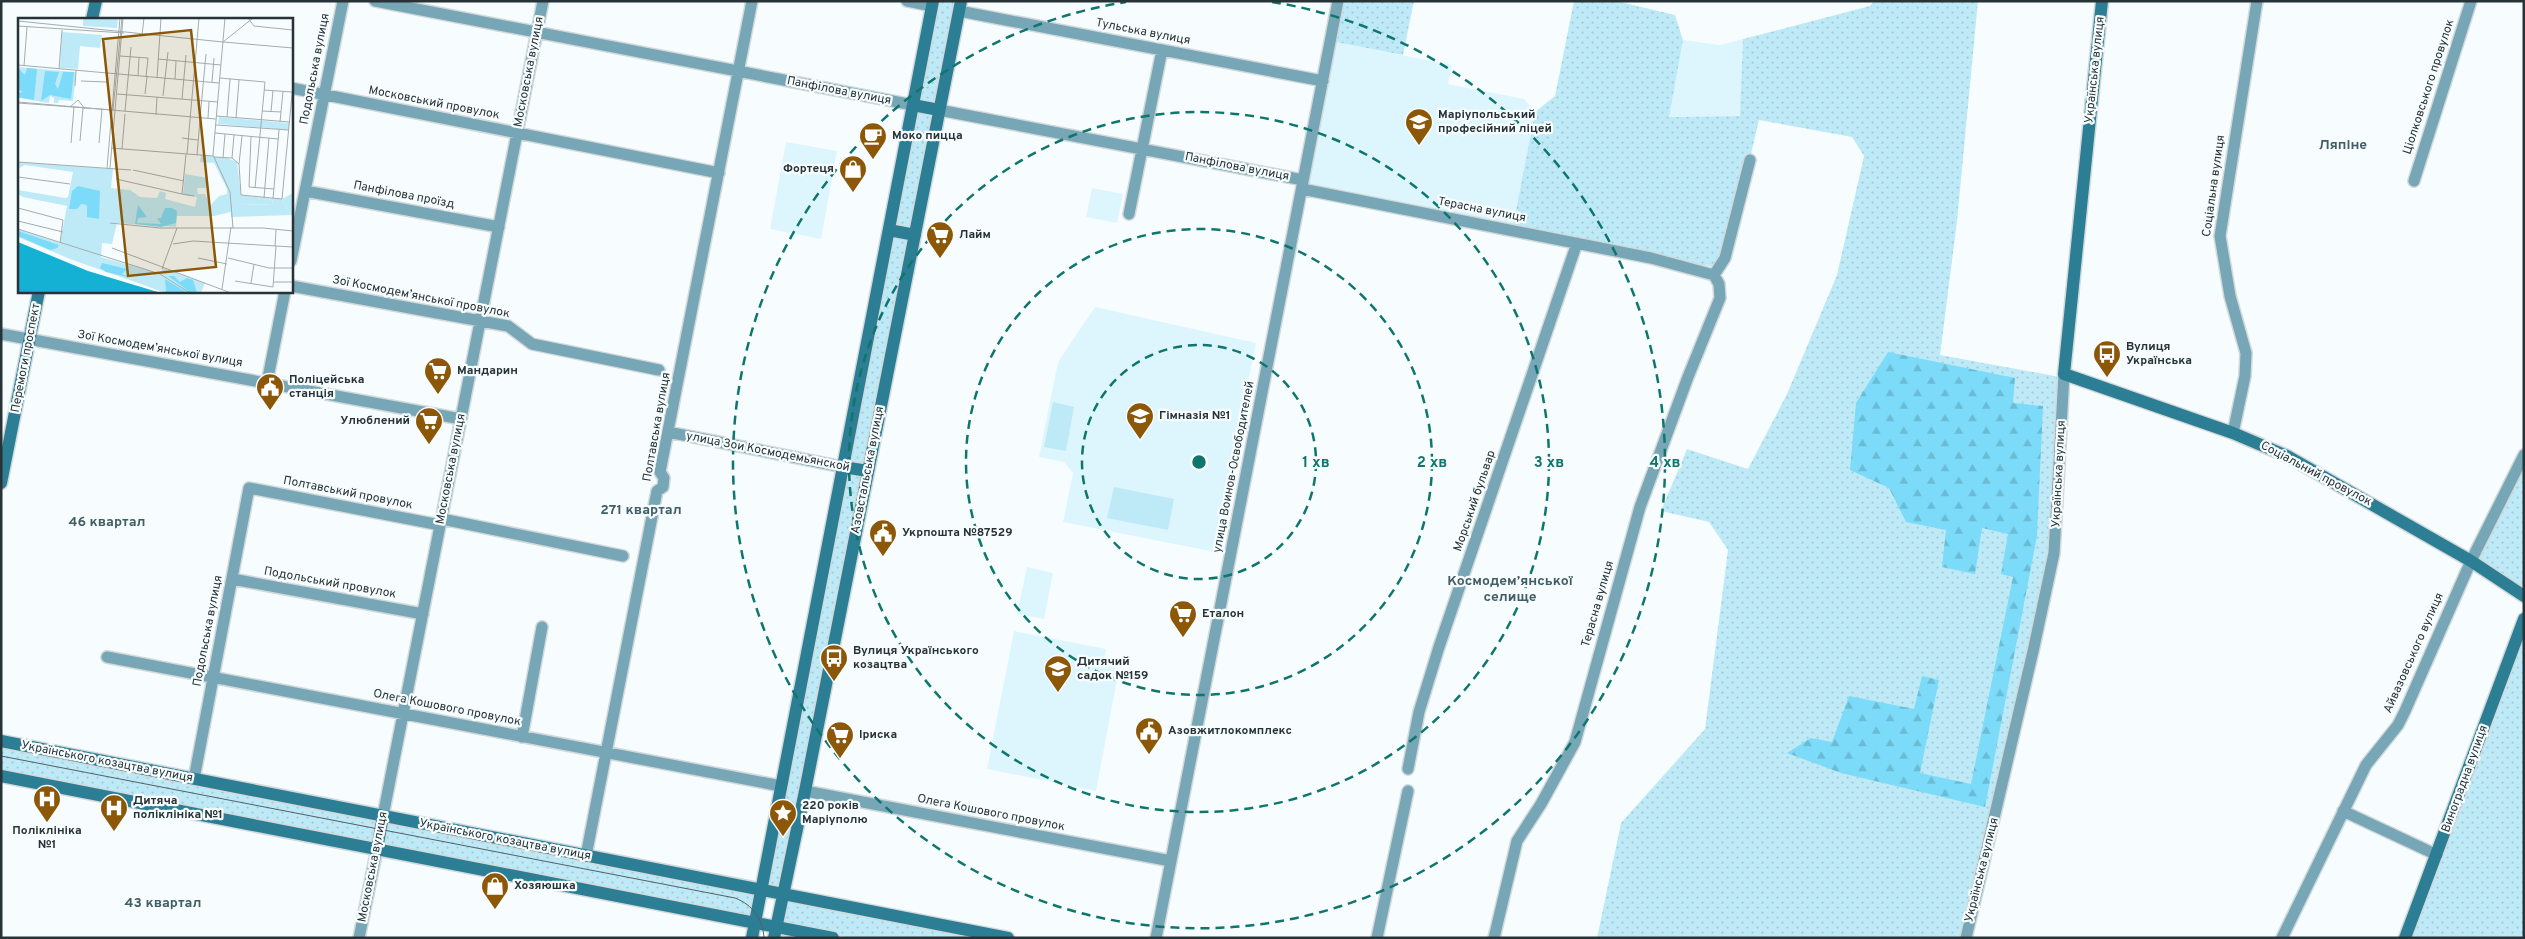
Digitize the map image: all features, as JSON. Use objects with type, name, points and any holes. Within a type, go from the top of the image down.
[{"type":"street","points":[[92,18],[96,1]]},
{"type":"street","name":"Подольська вулиця","points":[[292,256],[343,1]]},
{"type":"street","name":"Панфілова вулиця","points":[[375,1],[1142,149],[1302,184]]},
{"type":"street","name":"Московська вулиця","points":[[359,938],[543,1]]},
{"type":"street","name":"Полтавська вулиця","points":[[586,856],[657,491],[662,487],[664,478],[660,472],[752,1]]},
{"type":"street","points":[[907,1],[933,4]]},
{"type":"street","name":"улица Воинов-Освободителей","points":[[1156,938],[1338,1]]},
{"type":"street","name":"Українська вулиця","points":[[1966,938],[2054,553],[2064,374],[2102,1]]},
{"type":"street","name":"Соціальна вулиця","points":[[2233,432],[2245,376],[2246,353],[2230,296],[2220,236],[2257,1]]},
{"type":"street","name":"Ціолковського провулок","points":[[2414,181],[2471,1]]},
{"type":"street","name":"Азовстальська вулиця","points":[[752,938],[933,4]]},
{"type":"street","name":"Азовстальська вулиця","points":[[775,932],[805,791],[960,6]]},
{"type":"street","name":"Тульська вулиця","points":[[960,6],[1162,50],[1323,81]]},
{"type":"street","points":[[1129,214],[1162,50]]},
{"type":"street","name":"Московський провулок","points":[[292,88],[719,173]]},
{"type":"street","points":[[1714,274],[1725,258],[1750,160]]},
{"type":"street","name":"Терасна вулиця","points":[[1302,184],[1651,258],[1714,274],[1719,284],[1720,298],[1688,377],[1640,508],[1575,742],[1541,804],[1517,841],[1494,938]]},
{"type":"street","name":"Панфілова проїзд","points":[[305,191],[499,227]]},
{"type":"street","points":[[889,230],[915,235]]},
{"type":"street","name":"Морський бульвар","points":[[1408,769],[1420,712],[1439,647],[1577,243]]},
{"type":"street","name":"Зої Космодем’янської провулок","points":[[292,286],[508,326],[532,344],[659,370]]},
{"type":"street","name":"Перемоги проспект","points":[[1,483],[39,292]]},
{"type":"street","points":[[267,383],[285,292]]},
{"type":"street","name":"Зої Космодем’янської вулиця","points":[[1,334],[461,419]]},
{"type":"street","name":"Соціальний провулок","points":[[2064,374],[2233,432],[2288,456],[2471,561],[2524,596]]},
{"type":"street","name":"улица Зои Космодемьянской","points":[[668,432],[868,472]]},
{"type":"street","name":"Айвазовського вулиця","points":[[2282,938],[2366,765],[2398,725],[2471,561],[2524,455]]},
{"type":"street","name":"Подольська вулиця","points":[[194,779],[250,488]]},
{"type":"street","name":"Полтавський провулок","points":[[250,488],[623,556]]},
{"type":"street","name":"Подольський провулок","points":[[232,579],[423,614]]},
{"type":"street","name":"Виноградна вулиця","points":[[2405,938],[2524,619]]},
{"type":"street","points":[[522,737],[542,627]]},
{"type":"street","name":"Олега Кошового провулок","points":[[107,657],[781,786]]},
{"type":"street","name":"Українського козацтва вулиця","points":[[1,742],[1008,938]]},
{"type":"street","points":[[1,776],[755,922],[775,932],[833,938]]},
{"type":"street","name":"Олега Кошового провулок","points":[[805,791],[1171,861]]},
{"type":"street","points":[[1377,938],[1408,791]]},
{"type":"street","points":[[2343,811],[2437,856]]},
{"type":"shaded area","points":[[936,1],[958,1],[782,891],[763,887]]},
{"type":"shaded area","points":[[1338,1],[1414,1],[1403,55],[1330,41]]},
{"type":"shaded area","points":[[1574,1],[1616,1],[1675,15],[1683,40],[1669,117],[1740,116],[1743,39],[1870,6],[1874,1],[1978,1],[1957,221],[1940,355],[2060,377],[2053,536],[2004,760],[1960,938],[1597,938],[1621,823],[1705,729],[1728,550],[1709,522],[1661,511],[1687,449],[1748,469],[1787,394],[1837,275],[1864,156],[1852,137],[1759,120],[1724,268],[1651,258],[1512,231],[1535,112],[1555,96]]},
{"type":"shaded area","points":[[1743,39],[1741,116],[1668,117],[1683,40],[1720,45]]},
{"type":"shaded area","name":"Маріупольський професійний ліцей","points":[[1330,41],[1452,65],[1448,84],[1524,99],[1535,112],[1512,231],[1302,189]]},
{"type":"shaded area","points":[[786,142],[837,151],[821,239],[770,229]]},
{"type":"shaded area","points":[[1092,188],[1123,194],[1117,223],[1086,217]]},
{"type":"shaded area","name":"Гімназія №1","points":[[1095,307],[1256,343],[1215,552],[1063,522],[1073,473],[1064,462],[1039,457],[1058,362]]},
{"type":"shaded area","points":[[1053,402],[1074,407],[1066,451],[1044,447]]},
{"type":"shaded area","points":[[2524,455],[2524,596],[2471,561]]},
{"type":"shaded area","points":[[1114,487],[1174,499],[1168,530],[1107,518]]},
{"type":"shaded area","points":[[1027,567],[1053,573],[1044,619],[1017,614]]},
{"type":"shaded area","points":[[2524,619],[2524,938],[2405,938]]},
{"type":"shaded area","name":"Дитячий садок №159","points":[[1014,631],[1106,649],[1103,665],[1119,669],[1096,791],[987,769]]},
{"type":"shaded area","points":[[1,745],[379,819],[374,845],[1,773]]},
{"type":"shaded area","points":[[386,820],[757,892],[752,919],[381,847]]},
{"type":"shaded area","points":[[788,898],[991,938],[850,938],[781,924]]},
{"type":"green space","points":[[1888,352],[2015,378],[2013,403],[2043,406],[2037,536],[1985,807],[1841,773],[1787,753],[1811,738],[1832,742],[1849,696],[1914,709],[1922,676],[1939,680],[1920,773],[1971,784],[2013,577],[2001,574],[2008,534],[1982,528],[1975,574],[1942,567],[1946,530],[1906,522],[1889,488],[1850,470],[1856,403]]},
{"type":"tram line","points":[[1,756],[735,898],[747,905],[756,914],[762,925],[764,938]]},
{"type":"place","name":"Маріупольський професійний ліцей","points":[[1419,146]]},
{"type":"place","name":"Моко пицца","points":[[873,160]]},
{"type":"place","name":"Фортеця","points":[[853,193]]},
{"type":"place","name":"Лайм","points":[[940,259]]},
{"type":"place","name":"Вулиця Українська","points":[[2107,378]]},
{"type":"place","name":"Мандарин","points":[[438,395]]},
{"type":"place","name":"Поліцейська станція","points":[[270,411]]},
{"type":"place","name":"Гімназія №1","points":[[1140,440]]},
{"type":"place","name":"Улюблений","points":[[429,445]]},
{"type":"place","name":"Укрпошта №87529","points":[[883,557]]},
{"type":"place","name":"Еталон","points":[[1183,638]]},
{"type":"place","name":"Вулиця Українського козацтва","points":[[834,682]]},
{"type":"place","name":"Дитячий садок №159","points":[[1058,693]]},
{"type":"place","name":"Азовжитлокомплекс","points":[[1149,755]]},
{"type":"place","name":"Іриска","points":[[840,759]]},
{"type":"place","name":"Поліклініка №1","points":[[47,823]]},
{"type":"place","name":"Дитяча поліклініка №1","points":[[114,832]]},
{"type":"place","name":"220 років Маріуполю","points":[[783,837]]},
{"type":"place","name":"Хозяюшка","points":[[495,910]]},
{"type":"district","name":"Ляпіне","points":[[2343,145]]},
{"type":"district","name":"271 квартал","points":[[641,510]]},
{"type":"district","name":"46 квартал","points":[[107,522]]},
{"type":"district","name":"Космодем’янської селище","points":[[1510,590]]},
{"type":"district","name":"43 квартал","points":[[163,903]]}]
